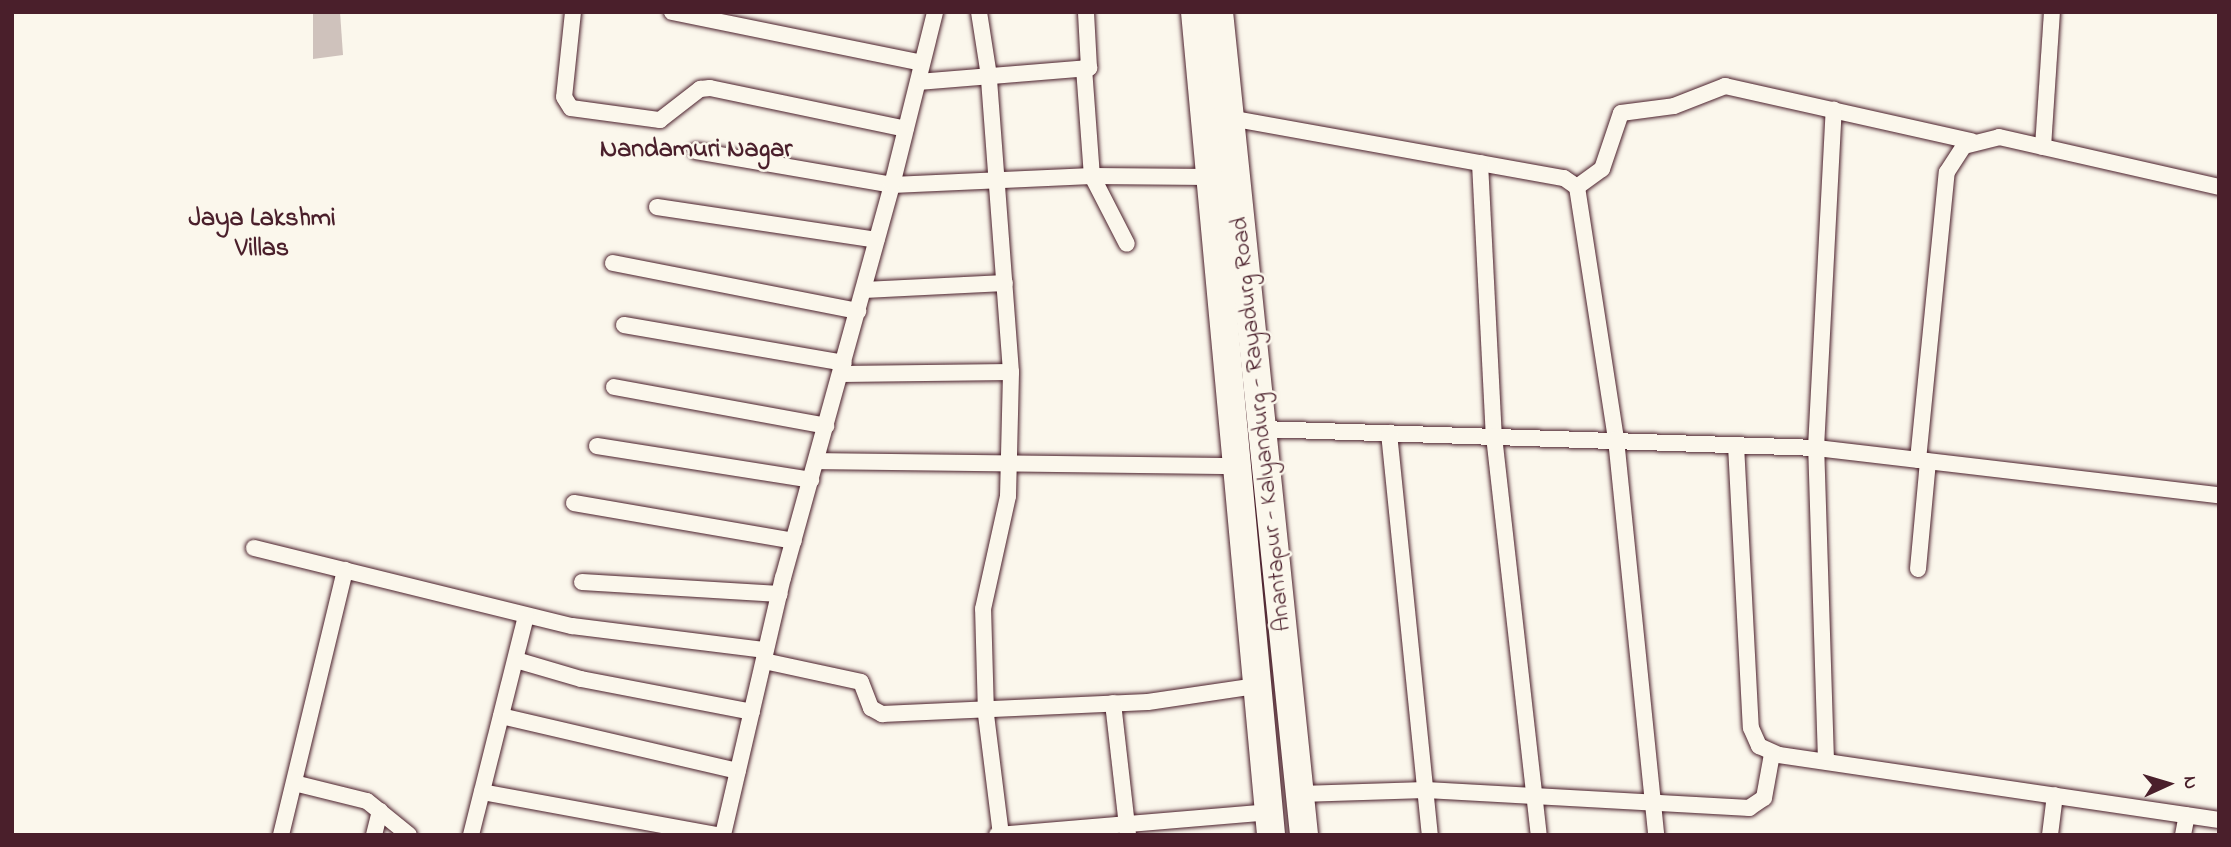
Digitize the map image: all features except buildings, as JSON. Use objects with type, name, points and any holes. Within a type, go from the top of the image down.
[{"type":"highway","name":"Anantapur - Kalyandurg - Rayadurg Road","points":[[1195,12],[1217,116],[1262,429],[1304,835]]},
{"type":"highway","name":"Anantapur - Kalyandurg - Rayadurg Road","points":[[1219,12],[1217,116],[1209,177],[1234,466],[1270,824]]},
{"type":"street","points":[[573,12],[564,97],[571,108],[660,120],[700,89],[710,88],[906,129]]},
{"type":"street","points":[[672,12],[922,63]]},
{"type":"street","points":[[723,835],[780,594],[892,185],[935,12]]},
{"type":"street","points":[[979,12],[989,76],[1011,372],[1008,496],[983,609],[986,707],[1000,835],[1270,824]]},
{"type":"street","points":[[918,82],[1089,68],[1086,12]]},
{"type":"street","points":[[2043,147],[2052,12]]},
{"type":"street","points":[[1084,68],[1092,176],[1127,244]]},
{"type":"street","points":[[1577,187],[1598,174],[1616,120],[1629,110],[1674,106],[1725,86],[1972,141],[1999,137],[2219,187]]},
{"type":"street","points":[[1826,761],[1816,448],[1834,109]]},
{"type":"street","points":[[1217,116],[1564,178],[1577,187],[1616,439],[1655,803],[1656,835]]},
{"type":"street","points":[[1918,569],[1923,460],[1947,172],[1954,157],[1972,141]]},
{"type":"street","points":[[696,150],[892,185],[1092,176],[1209,177]]},
{"type":"street","points":[[1480,163],[1494,436],[1539,835]]},
{"type":"street","points":[[657,206],[877,240]]},
{"type":"street","points":[[613,263],[858,311]]},
{"type":"street","points":[[864,290],[1005,283]]},
{"type":"street","points":[[624,325],[842,368],[1011,372]]},
{"type":"street","points":[[614,387],[826,426]]},
{"type":"street","points":[[1262,429],[1616,439],[1816,448],[2219,495]]},
{"type":"street","points":[[1389,433],[1430,835]]},
{"type":"street","points":[[1736,445],[1751,727],[1759,746],[1772,754],[2219,820]]},
{"type":"street","points":[[597,446],[811,480]]},
{"type":"street","points":[[817,461],[1009,461],[1234,466]]},
{"type":"street","points":[[574,503],[794,541]]},
{"type":"street","points":[[254,548],[526,616],[765,656],[862,682],[871,708],[882,714],[1113,703],[1257,686]]},
{"type":"street","points":[[281,835],[345,570]]},
{"type":"street","points":[[582,582],[780,594]]},
{"type":"street","points":[[471,835],[526,616]]},
{"type":"street","points":[[516,660],[581,679],[752,712]]},
{"type":"street","points":[[1113,703],[1127,829]]},
{"type":"street","points":[[501,716],[738,771]]},
{"type":"street","points":[[1300,794],[1426,790],[1756,806],[1764,798],[1772,754]]},
{"type":"street","points":[[294,783],[367,801],[409,835]]},
{"type":"street","points":[[482,792],[717,835]]},
{"type":"street","points":[[2050,835],[2055,795]]},
{"type":"street","points":[[374,835],[380,811]]},
{"type":"street","points":[[2183,835],[2187,815]]},
{"type":"district","name":"Nandamuri Nagar","points":[[696,151]]},
{"type":"district","name":"Jaya Lakshmi Villas","points":[[262,235]]}]
